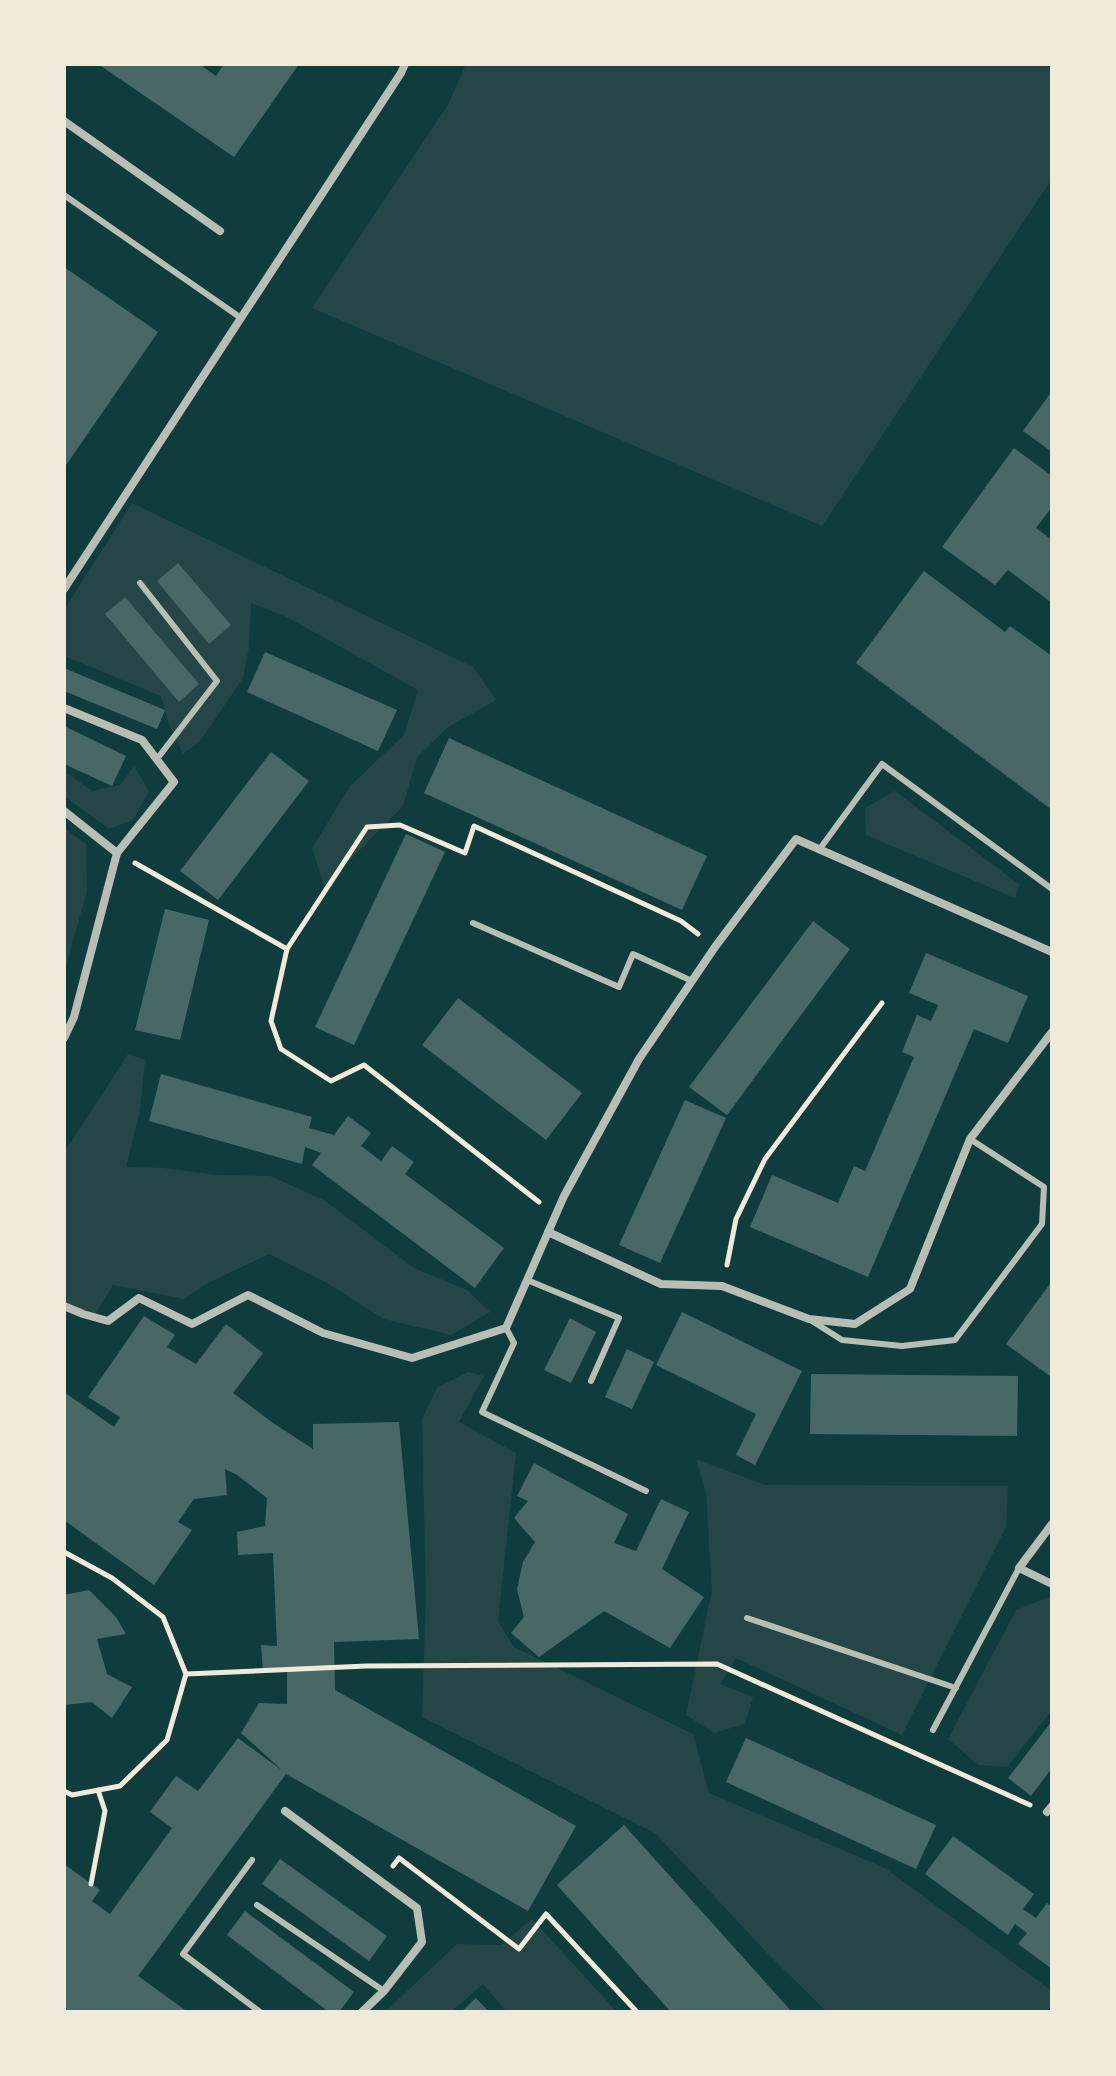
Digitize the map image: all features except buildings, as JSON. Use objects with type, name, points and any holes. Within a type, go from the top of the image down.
[{"type":"street","points":[[64,589],[405,64]]},
{"type":"street","points":[[64,121],[220,231]]},
{"type":"street","points":[[64,708],[142,740],[174,782],[117,853],[74,1017],[64,1038]]},
{"type":"street","points":[[64,811],[117,853]]},
{"type":"street","points":[[64,1306],[108,1321],[139,1298],[192,1324],[248,1295],[323,1333],[412,1358],[506,1328],[564,1196],[639,1059],[715,947],[796,839],[1052,952]]},
{"type":"street","points":[[548,1232],[661,1284],[722,1286],[809,1319],[855,1324],[910,1289],[970,1139],[1052,1032]]},
{"type":"street","points":[[1052,1524],[1019,1568],[1052,1584]]},
{"type":"street","points":[[285,1811],[417,1908],[422,1942],[384,1991],[362,2012]]},
{"type":"lane","points":[[64,195],[241,318]]},
{"type":"lane","points":[[140,583],[217,681],[157,759]]},
{"type":"lane","points":[[819,850],[882,764],[1052,889]]},
{"type":"lane","points":[[473,923],[619,987],[633,954],[692,981]]},
{"type":"lane","points":[[809,1319],[842,1340],[902,1346],[955,1340],[1042,1224],[1044,1187],[970,1139]]},
{"type":"lane","points":[[527,1280],[619,1318],[591,1381]]},
{"type":"lane","points":[[506,1328],[514,1343],[482,1412],[646,1491]]},
{"type":"lane","points":[[933,1730],[1019,1568]]},
{"type":"lane","points":[[747,1618],[956,1688]]},
{"type":"lane","points":[[252,1860],[183,1954],[260,2012]]},
{"type":"lane","points":[[257,1905],[384,1991]]},
{"type":"path","points":[[556,1215],[364,1065],[331,1081],[281,1049],[271,1021],[287,949],[367,827],[400,825],[465,853],[474,826],[681,921],[715,947]]},
{"type":"path","points":[[117,853],[287,949]]},
{"type":"path","points":[[722,1286],[736,1219],[765,1159],[882,1003]]},
{"type":"path","points":[[64,1552],[112,1578],[163,1617],[186,1674],[167,1740],[120,1786],[72,1795],[64,1791]]},
{"type":"path","points":[[186,1674],[366,1666],[717,1664],[1050,1809]]},
{"type":"path","points":[[91,1884],[105,1811],[98,1790]]},
{"type":"path","points":[[382,1883],[399,1858],[519,1949],[546,1914],[637,2012]]},
{"type":"shaded area","points":[[466,64],[1052,64],[1052,179],[822,526],[312,308],[448,105]]},
{"type":"shaded area","points":[[132,503],[473,667],[496,700],[448,727],[417,757],[403,806],[324,886],[312,848],[350,786],[404,735],[418,690],[285,616],[251,603],[249,647],[243,678],[201,740],[183,754],[169,724],[161,696],[67,657],[64,659],[64,610]]},
{"type":"shaded area","points":[[134,766],[149,791],[133,820],[109,829],[64,796],[64,771],[92,791],[120,785]]},
{"type":"shaded area","points":[[895,791],[1020,885],[1015,898],[866,835],[865,808]]},
{"type":"shaded area","points":[[64,828],[86,844],[87,891],[64,973]]},
{"type":"shaded area","points":[[128,1054],[145,1060],[140,1110],[126,1167],[270,1176],[324,1200],[414,1268],[467,1290],[490,1312],[451,1335],[384,1319],[327,1283],[269,1254],[206,1284],[184,1299],[113,1285],[95,1314],[64,1303],[64,1153]]},
{"type":"shaded area","points":[[468,1372],[484,1376],[459,1422],[516,1453],[498,1621],[514,1647],[693,1734],[709,1793],[885,1868],[1052,1991],[1052,2012],[827,2012],[655,1833],[422,1717],[426,1595],[422,1419],[437,1388]]},
{"type":"shaded area","points":[[696,1459],[765,1485],[1008,1486],[1006,1527],[902,1735],[736,1658],[720,1684],[753,1697],[745,1724],[714,1733],[686,1715],[712,1590],[706,1493]]},
{"type":"shaded area","points":[[1052,1596],[1052,1710],[1007,1767],[978,1765],[948,1739],[1016,1610]]},
{"type":"shaded area","points":[[532,1919],[617,2012],[507,2012],[483,1984],[451,2012],[385,2012],[457,1944],[501,1945]]}]
